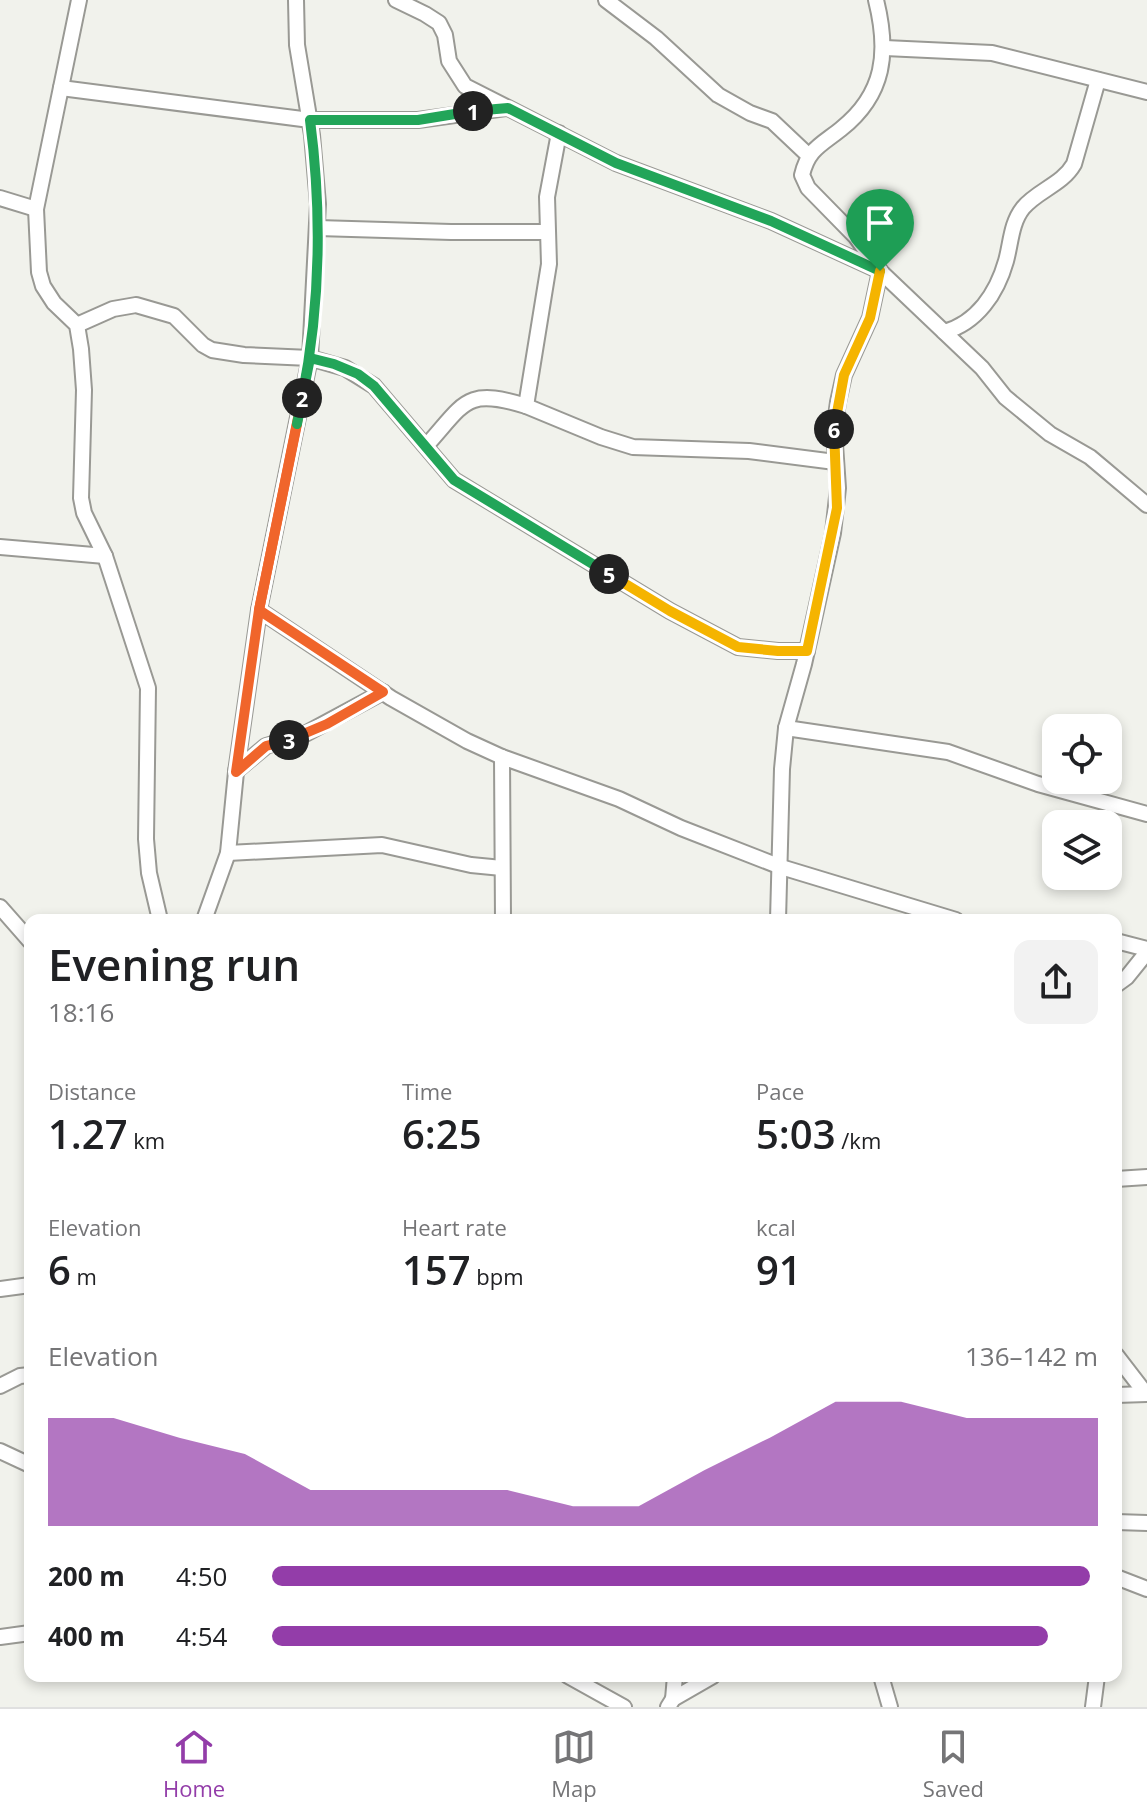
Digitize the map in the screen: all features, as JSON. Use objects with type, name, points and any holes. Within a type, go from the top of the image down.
[{"type":"street","points":[[79,0],[36,209],[39,272],[43,286],[54,303],[77,325],[84,390],[81,498],[84,513],[105,556],[148,688],[146,839],[149,873],[159,914]]},
{"type":"street","points":[[206,914],[228,853],[259,610],[310,358],[318,228],[317,188],[299,57],[296,0]]},
{"type":"street","points":[[396,0],[439,23],[445,35],[449,61],[465,86],[626,168],[771,221],[880,271]]},
{"type":"street","points":[[606,0],[656,38],[718,95],[772,121],[808,155]]},
{"type":"street","points":[[876,0],[885,48],[876,82],[851,121],[808,155],[802,175],[808,188],[856,237],[880,271],[944,332],[1022,414],[1090,457],[1147,505]]},
{"type":"street","points":[[885,48],[992,53],[1147,92]]},
{"type":"street","points":[[944,332],[965,325],[978,313],[1001,275],[1021,211],[1032,198],[1070,172],[1098,80]]},
{"type":"street","points":[[61,88],[310,120],[418,120],[508,108]]},
{"type":"street","points":[[526,406],[549,264],[547,197],[559,133]]},
{"type":"street","points":[[0,198],[36,209]]},
{"type":"street","points":[[318,228],[547,232]]},
{"type":"street","points":[[778,914],[786,728],[833,533],[838,488],[834,430],[844,375],[870,318],[880,271]]},
{"type":"street","points":[[77,325],[113,309],[136,305],[174,316],[212,350],[310,358],[345,368],[374,386],[454,480],[738,647],[807,651]]},
{"type":"street","points":[[426,446],[458,411],[475,398],[499,397],[633,447],[749,451],[835,462]]},
{"type":"street","points":[[0,547],[105,556]]},
{"type":"street","points":[[259,610],[427,720],[502,757],[619,799],[681,828],[781,867],[936,914]]},
{"type":"street","points":[[236,772],[266,746],[305,734],[383,692]]},
{"type":"street","points":[[786,728],[948,752],[1038,784],[1147,814]]},
{"type":"street","points":[[502,757],[503,914]]},
{"type":"street","points":[[228,853],[382,845],[471,865],[502,868]]},
{"type":"street","points":[[0,907],[24,934]]},
{"type":"street","points":[[1122,943],[1147,951],[1122,981]]},
{"type":"street","points":[[1122,1179],[1147,1177]]},
{"type":"street","points":[[0,1289],[24,1286]]},
{"type":"street","points":[[1122,1363],[1147,1394]]},
{"type":"street","points":[[0,1386],[24,1376]]},
{"type":"street","points":[[1122,1395],[1147,1394]]},
{"type":"street","points":[[0,1451],[24,1462]]},
{"type":"street","points":[[1122,1522],[1147,1523]]},
{"type":"street","points":[[1122,1579],[1147,1589]]},
{"type":"street","points":[[0,1637],[24,1634]]},
{"type":"street","points":[[579,1682],[624,1707]]},
{"type":"street","points":[[671,1703],[674,1682]]},
{"type":"street","points":[[671,1703],[704,1682]]},
{"type":"street","points":[[883,1682],[890,1707]]},
{"type":"street","points":[[1093,1707],[1096,1682]]},
{"type":"route","points":[[880,271],[771,221],[616,163],[508,108],[418,120],[310,120],[318,219],[310,358],[276,526],[259,610],[236,772],[266,746],[305,734],[383,692],[259,610],[310,358],[345,368],[374,386],[454,480],[670,611],[738,647],[807,651],[837,508],[834,430],[838,402],[844,375],[870,318],[880,271]]}]
